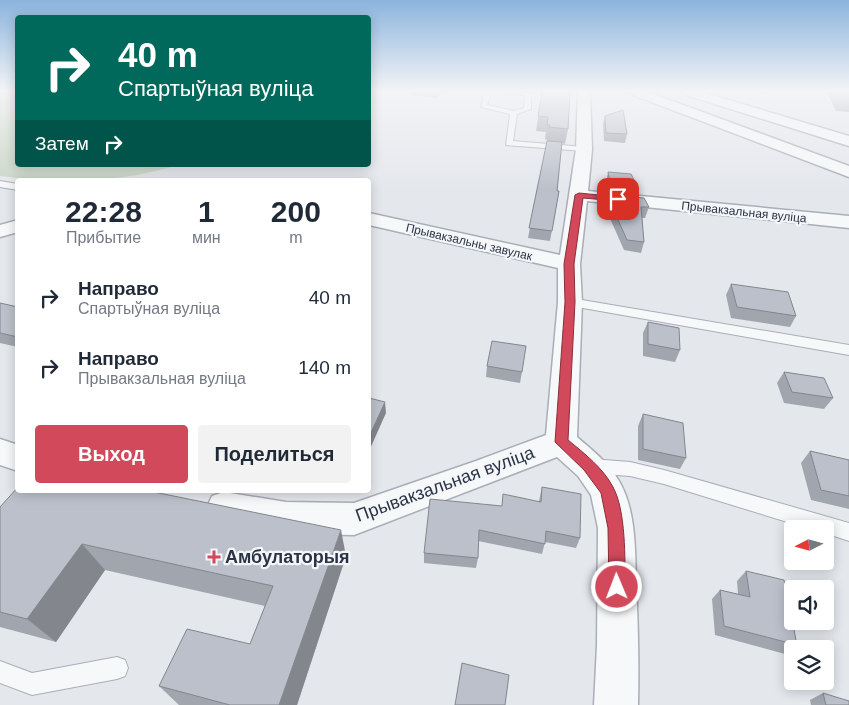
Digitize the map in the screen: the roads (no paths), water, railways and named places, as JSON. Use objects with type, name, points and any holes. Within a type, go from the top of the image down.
[{"type":"street","points":[[584,125],[584,149],[569,264],[570,302],[561,442],[589,466],[608,490],[616,528],[618,645],[616,705]]},
{"type":"street","points":[[724,125],[849,172]]},
{"type":"street","points":[[797,125],[849,141]]},
{"type":"street","name":"Прывакзальная вуліца","points":[[579,195],[849,222]]},
{"type":"street","name":"Прывакзальны завулак","points":[[371,219],[569,264]]},
{"type":"street","points":[[0,231],[15,227]]},
{"type":"street","name":"Прывакзальная вуліца","points":[[198,503],[286,518],[354,519],[486,472],[561,442]]},
{"type":"street","points":[[0,452],[15,457]]},
{"type":"lane","points":[[512,125],[509,143],[584,149]]},
{"type":"lane","points":[[0,184],[15,186]]},
{"type":"lane","points":[[570,302],[849,350]]},
{"type":"lane","points":[[589,466],[630,469],[664,477],[849,532]]},
{"type":"lane","points":[[0,672],[32,684],[117,668]]},
{"type":"place","name":"Амбулаторыя","points":[[214,557]]}]
